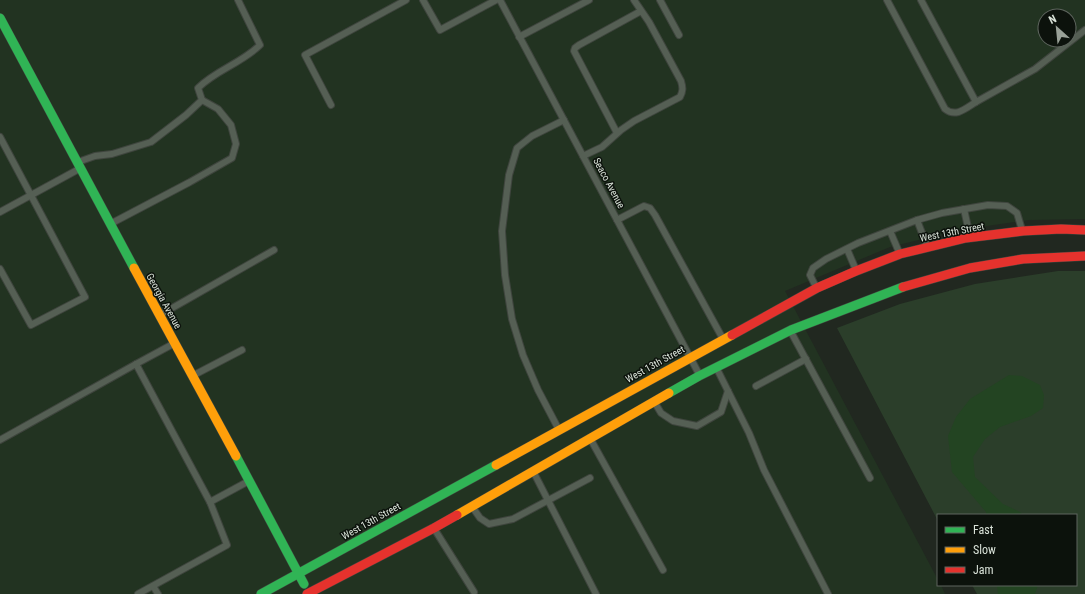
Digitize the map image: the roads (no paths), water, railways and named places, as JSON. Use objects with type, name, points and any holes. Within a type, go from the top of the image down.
[{"type":"main road","name":"Georgia Avenue","points":[[0,18],[8,38],[79,165],[174,344],[193,376],[308,594]]},
{"type":"main road","name":"West 13th Street","points":[[261,594],[816,288],[900,254],[928,247],[970,238],[1022,231],[1061,229],[1085,230]]},
{"type":"main road","points":[[308,594],[434,528],[699,376],[790,330],[912,284],[970,268],[1022,260],[1085,256]]},
{"type":"lane","points":[[110,224],[232,158],[236,144],[231,125],[218,109],[202,100],[198,88],[206,80],[252,53],[260,45],[238,0]]},
{"type":"lane","points":[[331,105],[305,55],[406,0]]},
{"type":"lane","points":[[423,0],[440,30],[496,0]]},
{"type":"lane","name":"Seaco Avenue","points":[[500,0],[699,376]]},
{"type":"lane","points":[[519,37],[578,3],[589,0]]},
{"type":"lane","points":[[583,156],[602,147],[617,133],[634,121],[680,97],[682,92],[683,88],[681,82],[649,22],[634,0]]},
{"type":"lane","points":[[661,0],[679,35]]},
{"type":"lane","points":[[887,0],[945,109],[954,113],[959,112],[1035,69],[1085,30]]},
{"type":"lane","points":[[922,0],[976,102]]},
{"type":"lane","points":[[617,133],[574,51],[579,45],[641,11]]},
{"type":"lane","points":[[0,212],[95,156],[112,154],[152,142],[202,100]]},
{"type":"lane","points":[[559,430],[538,390],[523,355],[512,319],[505,276],[502,231],[509,175],[517,148],[532,136],[564,120]]},
{"type":"lane","points":[[0,137],[85,297],[31,326],[0,269]]},
{"type":"lane","points":[[816,288],[810,275],[813,268],[826,259],[917,220],[942,213],[988,204],[1007,206],[1017,213],[1022,231]]},
{"type":"lane","points":[[617,220],[644,206],[650,208],[723,339]]},
{"type":"lane","points":[[964,209],[970,238]]},
{"type":"lane","points":[[917,220],[928,247]]},
{"type":"lane","points":[[890,231],[900,254]]},
{"type":"lane","points":[[847,249],[856,271]]},
{"type":"lane","points":[[159,316],[274,250]]},
{"type":"lane","points":[[790,330],[870,478]]},
{"type":"lane","points":[[0,440],[174,344]]},
{"type":"lane","points":[[193,376],[242,350]]},
{"type":"lane","points":[[756,386],[806,359]]},
{"type":"lane","points":[[136,364],[210,502],[227,545],[138,594]]},
{"type":"lane","points":[[717,367],[749,433],[764,470],[828,594]]},
{"type":"lane","points":[[655,402],[661,413],[673,421],[697,426],[721,412],[728,391]]},
{"type":"lane","points":[[591,438],[663,570]]},
{"type":"lane","points":[[533,471],[596,594]]},
{"type":"lane","points":[[472,506],[480,518],[489,524],[513,519],[590,478]]},
{"type":"lane","points":[[210,502],[248,481]]},
{"type":"lane","points":[[434,528],[474,592]]},
{"type":"lane","points":[[153,586],[158,594]]}]
